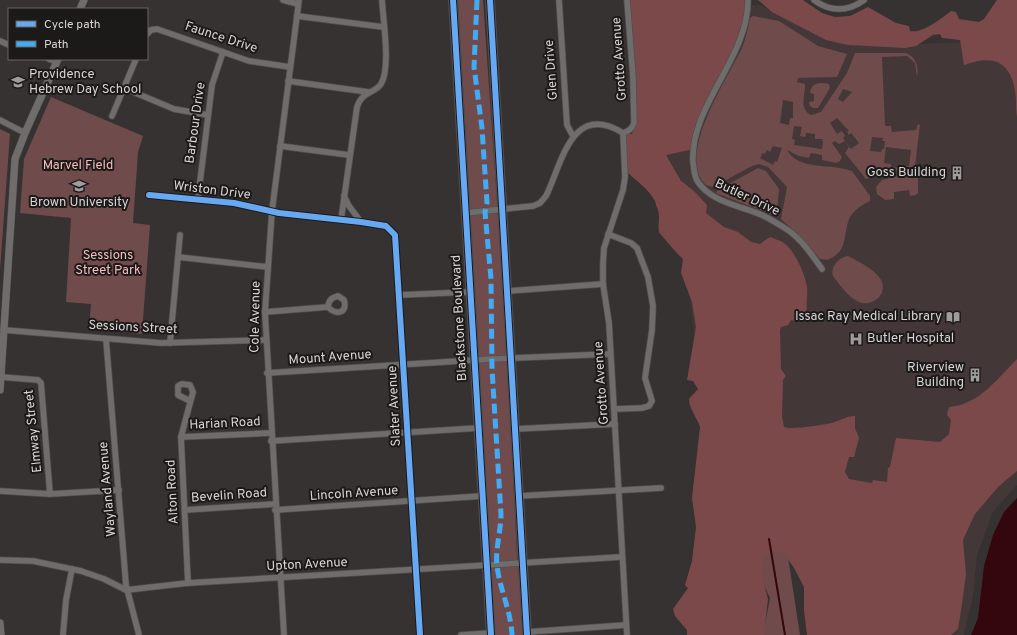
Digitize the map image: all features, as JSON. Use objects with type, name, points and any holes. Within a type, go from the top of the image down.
[{"type":"main road","name":"Blackstone Boulevard","points":[[453,0],[473,360],[491,634]]},
{"type":"main road","points":[[490,0],[527,633]]},
{"type":"street","points":[[283,0],[298,2]]},
{"type":"street","points":[[341,220],[357,107],[359,101],[368,92],[378,87],[386,68],[382,0]]},
{"type":"street","name":"Glen Drive","points":[[559,0],[567,124],[573,136]]},
{"type":"street","name":"Grotto Avenue","points":[[627,0],[634,116],[633,127],[623,132],[625,177],[623,190],[604,248],[603,284],[609,323],[615,409],[621,558],[627,635]]},
{"type":"street","name":"Butler Drive","points":[[748,0],[742,37],[702,118],[693,157],[696,181],[709,193],[724,202],[764,216],[788,230],[798,238],[822,269]]},
{"type":"street","points":[[814,0],[827,8],[846,10],[864,0]]},
{"type":"street","name":"Cole Avenue","points":[[284,635],[270,433],[265,312],[272,211],[298,2]]},
{"type":"street","points":[[297,16],[384,26]]},
{"type":"street","name":"Faunce Drive","points":[[148,33],[151,30],[157,29],[249,61],[290,67]]},
{"type":"street","name":"Barbour Drive","points":[[198,198],[213,79],[224,52]]},
{"type":"street","points":[[0,390],[2,330],[16,159],[25,133],[58,60]]},
{"type":"street","points":[[112,116],[136,60]]},
{"type":"street","points":[[288,81],[368,92]]},
{"type":"street","points":[[124,88],[174,109],[208,115]]},
{"type":"street","points":[[0,120],[25,133]]},
{"type":"street","points":[[465,213],[526,208],[540,203],[549,188],[567,144],[580,130],[600,124],[614,127],[623,132]]},
{"type":"street","points":[[280,146],[349,155]]},
{"type":"street","name":"Wriston Drive","points":[[149,195],[198,198],[242,204],[272,211],[341,220]]},
{"type":"street","points":[[344,196],[349,206],[361,222]]},
{"type":"street","name":"Slater Avenue","points":[[341,220],[386,226],[395,234],[420,635]]},
{"type":"street","points":[[608,234],[631,243],[637,248],[648,277],[653,306],[652,330],[645,370],[645,378],[652,401],[649,406],[642,408],[615,409]]},
{"type":"street","points":[[170,343],[180,235]]},
{"type":"street","points":[[178,257],[268,267]]},
{"type":"street","points":[[507,291],[603,284]]},
{"type":"street","points":[[399,295],[469,292]]},
{"type":"street","points":[[265,312],[328,307]]},
{"type":"street","name":"Sessions Street","points":[[2,330],[170,343],[266,340]]},
{"type":"street","name":"Wayland Avenue","points":[[106,339],[126,590],[139,635]]},
{"type":"street","name":"Mount Avenue","points":[[267,373],[473,360],[610,354]]},
{"type":"street","name":"Elmway Street","points":[[1,377],[38,380],[41,383],[50,494]]},
{"type":"street","name":"Alton Road","points":[[188,583],[181,437],[190,401]]},
{"type":"street","points":[[515,429],[615,424]]},
{"type":"street","points":[[271,441],[478,428]]},
{"type":"street","name":"Harian Road","points":[[181,437],[270,433]]},
{"type":"street","points":[[519,496],[661,488]]},
{"type":"street","points":[[0,491],[50,494],[119,490]]},
{"type":"street","name":"Lincoln Avenue","points":[[275,507],[411,501],[482,496]]},
{"type":"street","name":"Bevelin Road","points":[[185,510],[275,507]]},
{"type":"street","name":"Upton Avenue","points":[[126,590],[188,583],[621,558]]},
{"type":"street","points":[[0,560],[33,561],[72,569],[104,579],[126,590]]},
{"type":"street","points":[[63,635],[65,608],[72,569]]},
{"type":"street","points":[[0,624],[1,635]]},
{"type":"street","points":[[527,633],[626,625]]},
{"type":"street","points":[[460,635],[491,634]]},
{"type":"shaded area","points":[[630,0],[750,0],[746,20],[709,106],[694,149],[666,155],[681,181],[694,191],[707,205],[706,213],[724,227],[738,232],[751,242],[760,244],[770,237],[782,242],[792,251],[802,269],[807,290],[807,309],[803,314],[804,320],[800,322],[791,320],[788,325],[781,327],[780,330],[781,369],[786,376],[783,380],[782,416],[784,427],[799,428],[821,425],[855,416],[855,428],[859,438],[854,457],[849,457],[845,472],[849,479],[872,483],[873,480],[887,482],[888,468],[890,467],[896,438],[940,442],[949,434],[951,420],[947,415],[949,407],[960,405],[979,396],[1017,359],[1017,471],[999,486],[975,514],[963,540],[966,574],[958,629],[951,635],[807,635],[804,610],[804,587],[794,568],[783,552],[773,551],[763,559],[761,573],[768,599],[764,635],[687,635],[687,630],[675,616],[673,609],[688,588],[685,585],[692,561],[696,527],[692,498],[700,427],[690,406],[689,399],[698,389],[693,381],[687,380],[696,327],[692,302],[681,273],[683,259],[659,232],[659,214],[655,201],[646,189],[625,170],[624,134],[632,134],[635,125]]},
{"type":"shaded area","points":[[758,0],[803,0],[822,13],[835,17],[850,16],[868,7],[896,23],[909,26],[910,31],[915,31],[932,25],[951,11],[956,12],[959,19],[979,22],[984,19],[997,0],[1017,0],[1017,117],[1014,87],[1007,69],[994,61],[985,60],[964,65],[960,40],[942,38],[940,34],[933,35],[916,46],[905,48],[848,45],[826,40],[772,12]]},
{"type":"shaded area","name":"Butler Hospital","points":[[760,5],[810,27],[893,45],[1017,40],[1017,485],[993,512],[977,555],[973,596],[964,635],[816,635],[792,530],[709,453],[681,225],[653,170],[654,6]]},
{"type":"shaded area","points":[[1017,498],[1017,635],[971,635],[978,618],[984,566],[993,535],[1004,512]]},
{"type":"green space","points":[[458,0],[483,0],[505,317],[517,555],[525,635],[495,635]]},
{"type":"green space","points":[[753,16],[779,21],[818,46],[847,54],[837,77],[798,78],[797,82],[805,84],[804,105],[807,112],[811,115],[821,112],[847,73],[855,53],[906,53],[912,57],[916,63],[918,70],[917,77],[915,63],[907,56],[882,57],[885,126],[891,126],[892,132],[916,130],[918,124],[920,125],[915,166],[866,179],[845,153],[849,147],[845,141],[839,144],[835,141],[832,143],[842,157],[840,161],[836,163],[822,160],[822,155],[811,153],[809,158],[799,156],[787,150],[792,157],[807,164],[835,167],[852,171],[870,196],[870,201],[854,212],[850,217],[844,242],[839,252],[827,260],[820,259],[798,234],[781,219],[787,187],[768,167],[759,164],[752,166],[713,187],[706,185],[698,172],[696,156],[707,116],[742,48],[750,18]],"holes":[[[843,89],[852,92],[843,102],[838,99]],[[783,100],[793,102],[793,118],[790,118],[789,125],[780,123]],[[837,118],[849,131],[847,132],[849,135],[851,133],[859,143],[851,149],[843,138],[845,136],[842,131],[837,134],[830,123]],[[794,126],[802,127],[800,136],[805,137],[806,133],[815,134],[815,139],[822,139],[822,149],[794,145],[795,140],[792,139]],[[872,137],[883,138],[882,141],[885,141],[884,149],[882,149],[881,152],[870,151]],[[773,146],[782,148],[777,162],[775,161],[773,165],[760,158],[767,150],[770,152]],[[886,147],[911,150],[909,166],[902,166],[902,168],[891,167],[891,164],[884,163]]]},
{"type":"green space","points":[[815,84],[829,84],[830,88],[818,108],[813,108],[810,106],[809,102],[814,101],[814,94],[810,93],[811,88]]},
{"type":"green space","points":[[51,97],[143,136],[138,152],[133,223],[150,225],[142,334],[89,329],[91,304],[66,302],[71,218],[20,213],[24,159]]},
{"type":"green space","name":"Brown University","points":[[0,129],[10,134],[0,270]]},
{"type":"green space","points":[[758,168],[766,171],[779,189],[777,211],[773,215],[716,193],[718,190]]},
{"type":"green space","points":[[914,172],[918,175],[918,193],[916,195],[910,196],[909,190],[894,192],[894,199],[885,200],[877,194],[876,187],[882,180]]},
{"type":"green space","points":[[848,256],[871,269],[881,280],[883,286],[882,291],[877,299],[872,302],[862,303],[853,299],[833,276],[832,273],[836,263],[841,258]]},
{"type":"green space","points":[[784,531],[800,635],[763,635],[770,598],[751,558]]},
{"type":"waterway","points":[[769,539],[785,635]]},
{"type":"marked path","points":[[477,0],[474,67],[482,128],[487,203],[485,212],[491,279],[492,369],[501,514],[497,547],[497,566],[498,575],[510,617],[512,635]]},
{"type":"cycle path","points":[[453,0],[491,635]]},
{"type":"cycle path","points":[[490,0],[527,635]]},
{"type":"cycle path","points":[[149,195],[234,203],[279,213],[386,226],[395,235],[420,635]]},
{"type":"place","name":"Providence Hebrew Day School","points":[[18,82]]},
{"type":"place","name":"Goss Building","points":[[957,173]]},
{"type":"place","name":"Brown University","points":[[79,186]]},
{"type":"place","name":"Issac Ray Medical Library","points":[[953,317]]},
{"type":"place","name":"Butler Hospital","points":[[856,339]]},
{"type":"place","name":"Riverview Building","points":[[975,375]]},
{"type":"park label","name":"Marvel Field","points":[[78,166]]},
{"type":"park label","name":"Sessions Street Park","points":[[108,264]]}]
